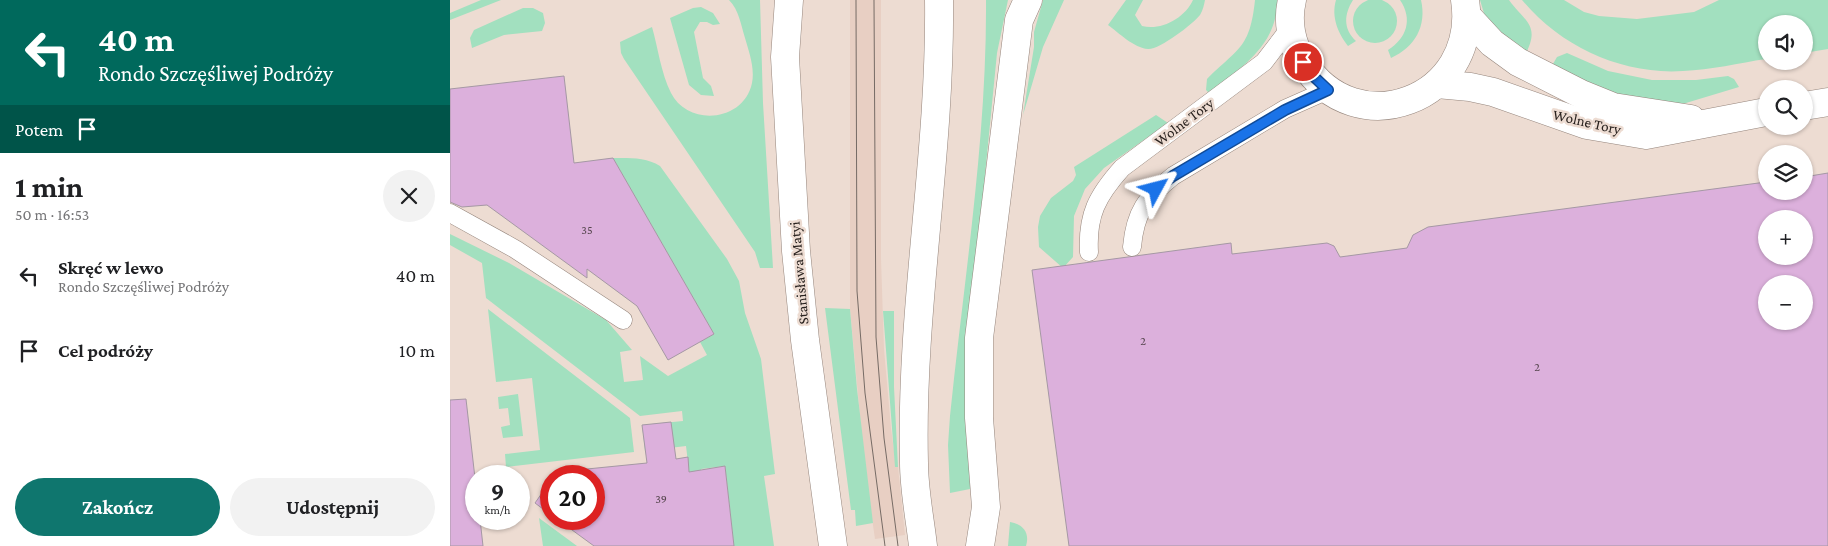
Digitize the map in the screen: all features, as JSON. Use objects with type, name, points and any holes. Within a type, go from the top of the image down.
[{"type":"street","points":[[779,0],[785,57]]},
{"type":"street","name":"Stanisława Matyi","points":[[789,0],[785,57],[800,288],[833,545]]},
{"type":"street","points":[[980,546],[986,506],[979,418],[979,338],[1019,20],[1028,0]]},
{"type":"street","points":[[1292,0],[1290,28],[1296,52],[1310,73],[1328,90],[1354,103],[1383,106],[1412,100],[1437,84],[1456,61],[1464,40],[1467,9]]},
{"type":"street","points":[[922,539],[914,465],[913,395],[942,5]]},
{"type":"street","name":"Wolne Tory","points":[[1467,9],[1492,43],[1518,62],[1581,94],[1613,107],[1710,121]]},
{"type":"street","name":"Wolne Tory","points":[[1437,84],[1470,87],[1493,92],[1587,125],[1646,135],[1686,128],[1710,121],[1758,113]]},
{"type":"street","points":[[1813,104],[1828,102]]},
{"type":"lane","name":"Wolne Tory","points":[[1089,252],[1088,230],[1095,205],[1105,187],[1122,168],[1264,62],[1290,28]]},
{"type":"lane","points":[[1132,247],[1134,226],[1140,209],[1156,189],[1173,176],[1285,110],[1328,90]]},
{"type":"lane","points":[[450,214],[515,249],[623,320]]},
{"type":"shaded area","points":[[850,0],[881,0],[881,259],[884,349],[891,428],[896,467],[898,467],[905,535],[875,539],[865,470],[850,309]]},
{"type":"green space","points":[[1379,-1],[1391,5],[1396,12],[1396,30],[1391,37],[1384,42],[1371,43],[1363,40],[1356,33],[1353,17],[1356,9],[1363,2]]},
{"type":"green space","points":[[481,0],[501,0],[450,20],[450,13]]},
{"type":"green space","points":[[729,0],[760,0],[763,103],[773,268],[760,268],[755,252],[621,53],[620,42],[652,27],[665,77],[671,93],[679,104],[690,111],[702,115],[715,115],[727,112],[738,106],[747,96],[753,77],[751,60],[741,23],[735,8]]},
{"type":"green space","points":[[986,0],[1008,0],[997,53],[972,307],[969,392],[970,489],[950,493],[948,445],[950,416],[979,156],[983,104]]},
{"type":"green space","points":[[1043,0],[1064,0],[1043,47],[1023,115],[1034,47],[1034,32]]},
{"type":"green space","points":[[1126,0],[1143,0],[1135,15],[1142,26],[1157,27],[1172,22],[1184,12],[1193,0],[1205,0],[1200,15],[1190,24],[1176,36],[1148,49],[1132,43],[1108,25]]},
{"type":"green space","points":[[1255,0],[1277,0],[1276,16],[1271,30],[1255,54],[1209,93],[1206,90],[1207,79],[1241,46],[1246,38],[1250,29]]},
{"type":"green space","points":[[1336,0],[1353,0],[1346,21],[1349,31],[1356,41],[1348,46],[1336,24],[1334,13]]},
{"type":"green space","points":[[1400,0],[1421,0],[1422,18],[1413,42],[1391,58],[1388,50],[1400,40],[1406,28],[1406,14]]},
{"type":"green space","points":[[1480,0],[1509,0],[1525,19],[1529,24],[1532,37],[1525,55],[1486,20]]},
{"type":"green space","points":[[1522,0],[1564,0],[1584,12],[1599,16],[1637,19],[1694,12],[1719,0],[1828,0],[1828,49],[1813,52],[1813,15],[1758,15],[1758,60],[1714,68],[1660,71],[1616,63],[1594,55],[1574,44],[1538,17]]},
{"type":"green space","points":[[701,7],[713,13],[720,24],[713,25],[707,22],[700,22],[694,32],[703,78],[711,86],[714,96],[701,95],[689,85],[670,18],[693,8]]},
{"type":"green space","points":[[523,8],[533,8],[543,13],[545,23],[542,31],[504,35],[472,48],[470,38],[474,30]]},
{"type":"green space","points":[[1567,53],[1608,71],[1652,80],[1696,80],[1728,76],[1734,79],[1739,87],[1676,106],[1647,106],[1550,69],[1557,57]]},
{"type":"green space","points":[[1156,115],[1168,123],[1104,168],[1085,189],[1074,216],[1073,257],[1063,268],[1039,247],[1038,227],[1040,216],[1051,198],[1073,181],[1076,175],[1074,167]]},
{"type":"green space","points":[[613,158],[643,160],[660,166],[727,259],[739,281],[745,313],[761,359],[775,474],[764,476],[774,546],[734,546],[725,466],[701,469],[702,478],[690,479],[686,446],[645,451],[642,425],[683,421],[682,411],[640,416],[486,298],[482,263],[450,245],[450,234],[509,263],[606,320],[632,350],[620,352],[624,382],[643,380],[640,356],[668,376],[707,355],[700,342],[714,334]]},
{"type":"green space","points":[[825,308],[850,309],[857,389],[873,523],[856,526],[855,510],[851,510]]},
{"type":"green space","points":[[488,309],[630,418],[634,452],[523,465],[506,465],[505,454],[540,450],[532,378],[496,382]]},
{"type":"green space","points":[[883,311],[894,311],[894,387],[898,467],[895,467]]},
{"type":"green space","points":[[518,394],[523,436],[503,438],[501,427],[510,425],[508,408],[499,409],[498,397]]},
{"type":"green space","points":[[1010,522],[1022,527],[1026,533],[1026,546],[1008,546]]},
{"type":"green space","points":[[541,530],[555,530],[577,546],[543,546]]},
{"type":"building","points":[[564,76],[574,163],[613,158],[714,334],[668,360],[637,306],[587,269],[587,278],[487,205],[462,207],[450,202],[450,89]]},
{"type":"building","points":[[1828,173],[1828,546],[1069,546],[1032,270],[1231,243],[1232,254],[1327,243],[1334,246],[1340,257],[1407,248],[1413,235],[1428,227],[1758,183],[1758,200],[1813,200],[1813,176]]},
{"type":"building","points":[[466,399],[474,465],[465,465],[465,530],[481,530],[483,546],[450,546],[450,400]]},
{"type":"building","points":[[671,422],[676,459],[688,457],[689,472],[725,466],[734,546],[594,546],[572,530],[605,530],[605,467],[647,463],[642,425]]},
{"type":"building","points":[[540,496],[540,507],[535,503]]},
{"type":"tram line","points":[[856,0],[857,291],[865,393],[885,546]]},
{"type":"tram line","points":[[874,0],[876,337],[884,438],[898,546]]},
{"type":"route","points":[[1156,189],[1173,176],[1285,110],[1328,90],[1310,73],[1303,62]]}]
